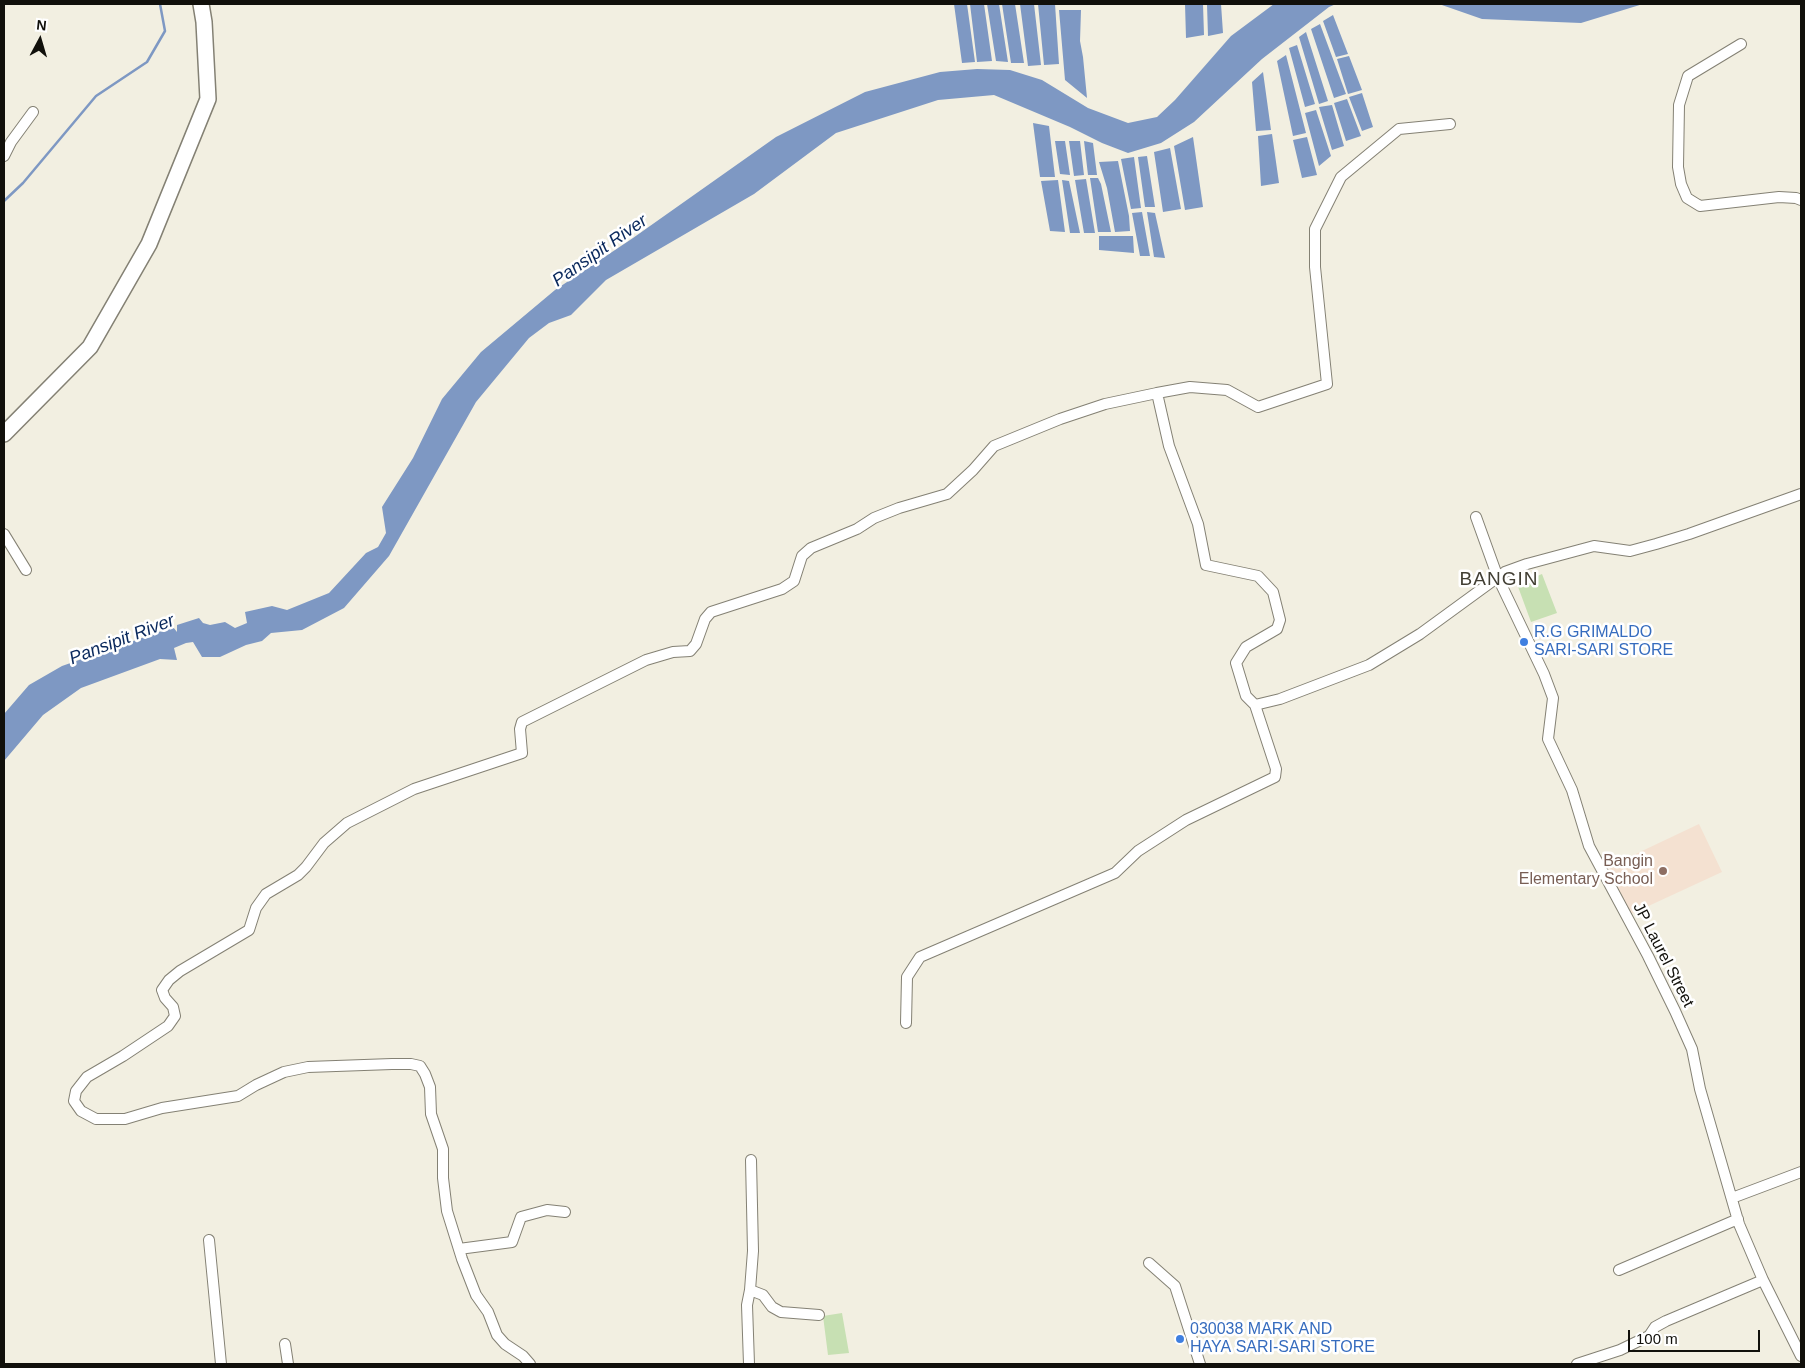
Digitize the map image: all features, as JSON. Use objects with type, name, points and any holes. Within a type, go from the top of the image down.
[{"type":"main road","points":[[4,434],[90,347],[149,244],[208,99],[204,22],[201,4]]},
{"type":"street","points":[[1741,44],[1688,76],[1679,105],[1678,166],[1681,184],[1687,198],[1700,206],[1779,197],[1801,200]]},
{"type":"street","points":[[4,156],[11,142],[33,112]]},
{"type":"street","points":[[530,1364],[523,1356],[504,1344],[497,1335],[488,1312],[476,1295],[447,1211],[443,1178],[444,1149],[431,1114],[430,1087],[420,1066],[392,1064],[308,1067],[284,1072],[238,1096],[162,1108],[125,1119],[96,1119],[81,1111],[74,1101],[76,1091],[87,1077],[168,1026],[175,1016],[174,1007],[165,998],[162,990],[169,980],[180,971],[249,930],[256,908],[266,894],[298,875],[324,843],[347,823],[414,788],[522,753],[520,729],[522,722],[646,660],[674,652],[690,651],[696,644],[705,620],[711,612],[782,589],[794,581],[802,556],[811,548],[857,529],[874,518],[899,508],[947,494],[973,470],[994,446],[1060,419],[1105,404],[1190,387],[1227,390],[1258,407],[1327,384],[1314,267],[1315,229],[1341,177],[1398,129],[1450,124]]},
{"type":"street","points":[[906,1023],[907,977],[920,957],[1115,874],[1138,851],[1186,820],[1275,777],[1276,769],[1255,705],[1246,696],[1236,663],[1246,647],[1277,629],[1280,620],[1273,592],[1258,576],[1206,565],[1198,524],[1169,446],[1158,393]]},
{"type":"street","points":[[1255,705],[1280,699],[1370,665],[1420,634],[1505,572],[1527,564],[1594,546],[1630,551],[1689,534],[1801,494]]},
{"type":"street","name":"JP Laurel Street","points":[[1476,517],[1498,578],[1544,674],[1553,698],[1548,739],[1572,790],[1589,846],[1652,964],[1692,1049],[1700,1089],[1738,1219],[1763,1280],[1801,1356]]},
{"type":"street","points":[[4,534],[26,570]]},
{"type":"street","points":[[749,1364],[747,1305],[753,1251],[751,1160]]},
{"type":"street","points":[[1732,1198],[1801,1172]]},
{"type":"street","points":[[459,1248],[512,1242],[521,1217],[547,1210],[564,1212]]},
{"type":"street","points":[[1619,1270],[1738,1219]]},
{"type":"street","points":[[209,1240],[222,1364]]},
{"type":"street","points":[[1149,1263],[1175,1286],[1200,1364]]},
{"type":"street","points":[[1577,1364],[1620,1350],[1649,1336],[1655,1327],[1666,1321],[1763,1280]]},
{"type":"street","points":[[750,1290],[764,1295],[772,1306],[780,1312],[818,1315]]},
{"type":"street","points":[[285,1344],[288,1364]]},
{"type":"shaded area","name":"Bangin Elementary School","points":[[1699,824],[1722,872],[1629,915],[1604,869]]},
{"type":"green space","points":[[1542,574],[1557,613],[1531,622],[1517,584]]},
{"type":"green space","points":[[842,1313],[849,1353],[828,1355],[823,1316]]},
{"type":"water","points":[[954,4],[967,4],[975,62],[962,63]]},
{"type":"water","points":[[970,4],[984,4],[992,61],[977,62]]},
{"type":"water","points":[[987,4],[999,4],[1008,62],[996,61]]},
{"type":"water","points":[[1002,4],[1015,4],[1024,63],[1011,63]]},
{"type":"water","points":[[1020,4],[1034,4],[1041,65],[1028,66]]},
{"type":"water","points":[[1038,4],[1055,4],[1059,64],[1044,65]]},
{"type":"water","points":[[1185,4],[1203,4],[1204,35],[1186,38]]},
{"type":"water","points":[[1207,4],[1221,4],[1223,33],[1208,36]]},
{"type":"water","points":[[1274,4],[1336,4],[1329,7],[1262,59],[1194,122],[1161,143],[1128,153],[994,95],[938,100],[836,133],[754,194],[606,280],[571,315],[549,323],[529,338],[476,402],[389,556],[344,608],[302,630],[271,633],[262,641],[246,645],[220,657],[202,657],[193,642],[186,643],[174,648],[177,660],[160,659],[81,688],[43,715],[4,761],[4,714],[29,685],[62,666],[173,627],[177,632],[177,625],[199,618],[203,623],[210,625],[225,622],[235,628],[247,623],[245,612],[272,606],[287,610],[329,593],[366,553],[378,547],[386,533],[382,507],[413,458],[442,399],[481,352],[555,290],[633,238],[776,137],[865,92],[940,72],[977,69],[1010,70],[1042,80],[1088,108],[1128,123],[1157,117],[1175,100],[1231,36]]},
{"type":"water","points":[[1439,4],[1643,4],[1581,23],[1482,19]]},
{"type":"water","points":[[1059,10],[1081,10],[1080,41],[1087,98],[1065,80]]},
{"type":"water","points":[[1333,15],[1348,54],[1336,57],[1323,21]]},
{"type":"water","points":[[1320,24],[1346,94],[1334,98],[1311,29]]},
{"type":"water","points":[[1306,32],[1328,101],[1319,104],[1299,37]]},
{"type":"water","points":[[1297,45],[1315,104],[1305,107],[1289,48]]},
{"type":"water","points":[[1286,55],[1306,133],[1293,136],[1277,61]]},
{"type":"water","points":[[1349,56],[1362,90],[1348,94],[1337,59]]},
{"type":"water","points":[[1263,72],[1271,130],[1256,131],[1252,82]]},
{"type":"water","points":[[1362,93],[1373,127],[1362,131],[1349,97]]},
{"type":"water","points":[[1347,99],[1361,136],[1346,141],[1334,103]]},
{"type":"water","points":[[1332,105],[1344,146],[1332,150],[1319,107]]},
{"type":"water","points":[[1316,110],[1331,156],[1319,166],[1305,113]]},
{"type":"water","points":[[1033,123],[1049,126],[1055,177],[1040,177]]},
{"type":"water","points":[[1272,134],[1279,183],[1261,186],[1258,136]]},
{"type":"water","points":[[1193,137],[1203,207],[1185,210],[1174,146]]},
{"type":"water","points":[[1307,137],[1317,175],[1302,178],[1293,140]]},
{"type":"water","points":[[1055,141],[1065,141],[1070,175],[1060,174]]},
{"type":"water","points":[[1069,141],[1080,141],[1084,175],[1074,176]]},
{"type":"water","points":[[1084,141],[1093,143],[1097,175],[1088,175]]},
{"type":"water","points":[[1170,148],[1181,209],[1163,212],[1154,152]]},
{"type":"water","points":[[1147,156],[1155,207],[1145,207],[1138,157]]},
{"type":"water","points":[[1134,157],[1141,208],[1131,209],[1121,159]]},
{"type":"water","points":[[1118,161],[1129,216],[1130,231],[1115,232],[1107,188],[1099,162]]},
{"type":"water","points":[[1090,178],[1098,178],[1101,184],[1111,232],[1098,232]]},
{"type":"water","points":[[1086,179],[1095,233],[1084,233],[1075,180]]},
{"type":"water","points":[[1058,180],[1065,232],[1050,231],[1041,181]]},
{"type":"water","points":[[1062,180],[1069,181],[1080,233],[1070,233]]},
{"type":"water","points":[[1142,212],[1150,256],[1140,256],[1132,213]]},
{"type":"water","points":[[1147,212],[1155,213],[1165,258],[1154,257]]},
{"type":"water","points":[[1099,236],[1133,236],[1134,253],[1099,250]]},
{"type":"waterway","points":[[4,201],[23,183],[96,96],[147,62],[165,31],[160,4]]},
{"type":"place","name":"R.G GRIMALDO SARI-SARI STORE","points":[[1524,642]]},
{"type":"place","name":"Bangin Elementary School","points":[[1663,871]]},
{"type":"place","name":"030038 MARK AND HAYA SARI-SARI STORE","points":[[1180,1339]]},
{"type":"district","name":"BANGIN","points":[[1499,580]]},
{"type":"water label","name":"Pansipit River","points":[[600,251]]},
{"type":"water label","name":"Pansipit River","points":[[122,640]]}]
